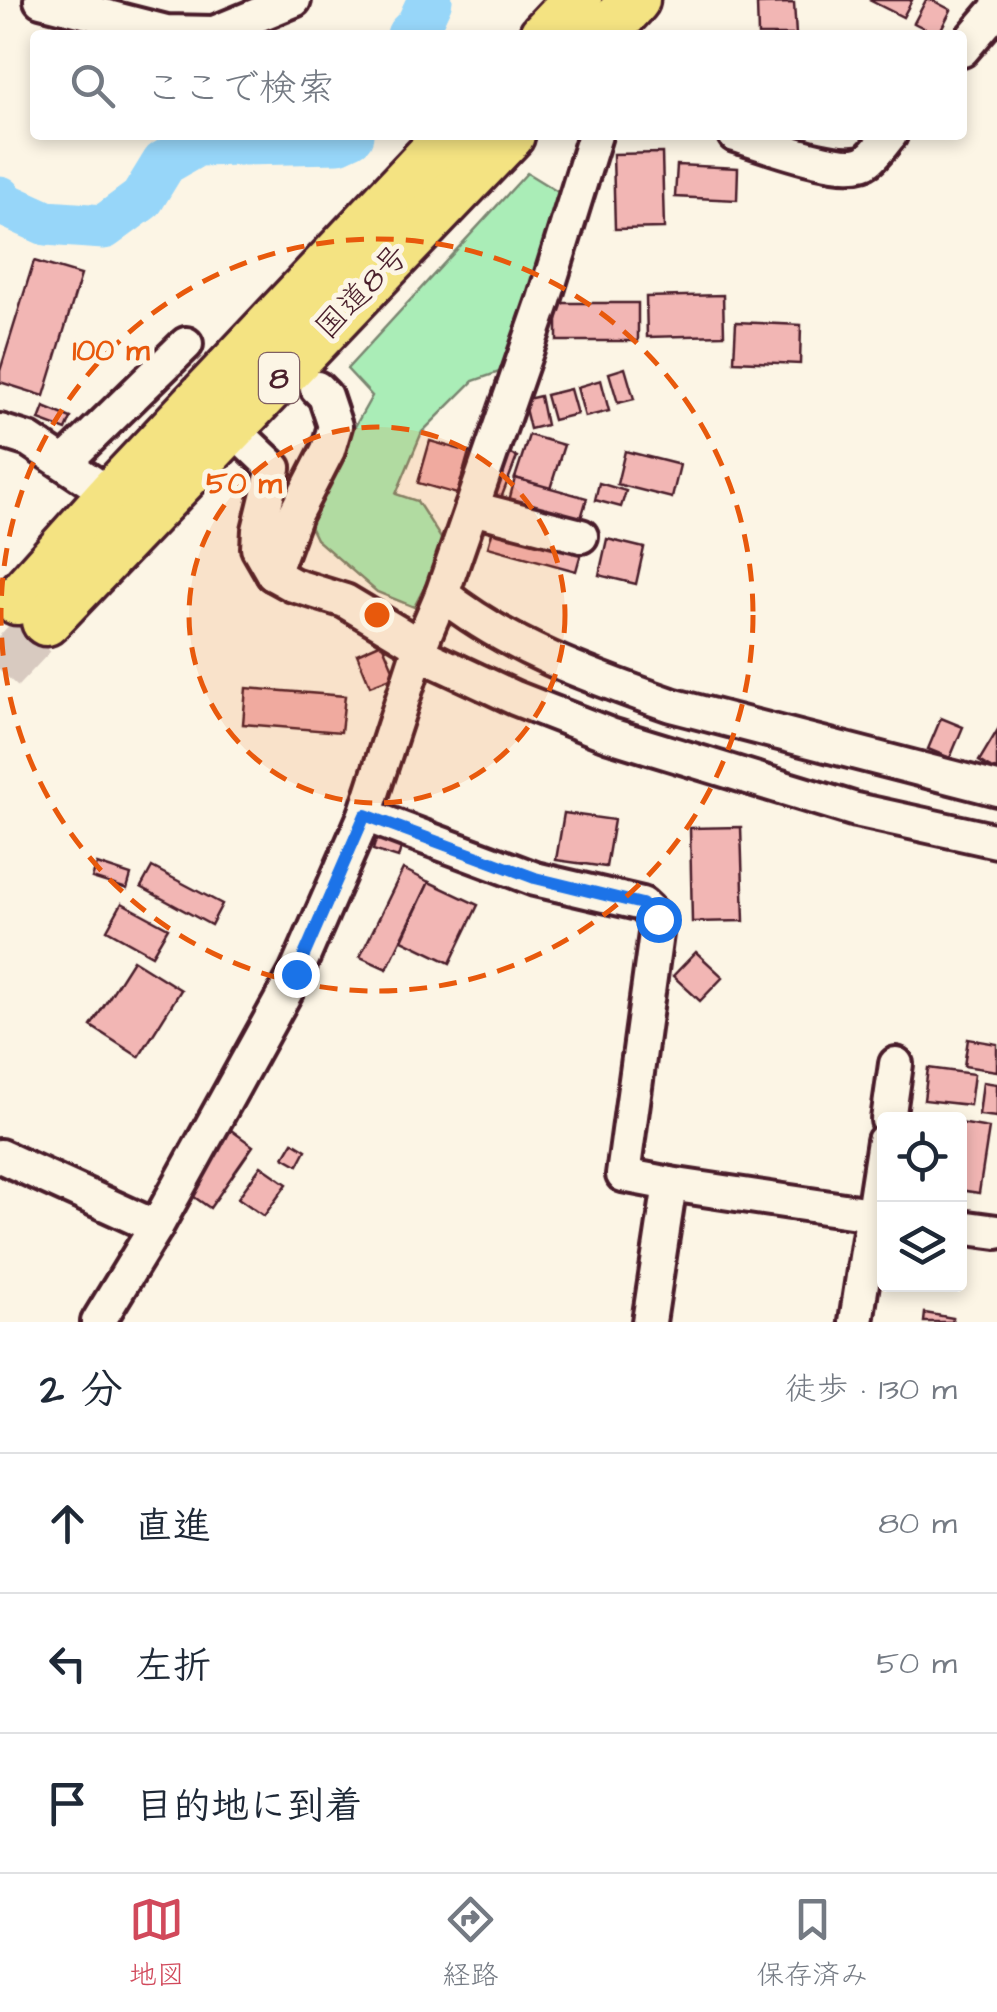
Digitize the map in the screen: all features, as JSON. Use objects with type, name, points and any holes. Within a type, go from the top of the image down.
[{"type":"highway","points":[[549,30],[577,0]]},
{"type":"highway","points":[[608,30],[635,0]]},
{"type":"highway","name":"国道8号","points":[[445,140],[112,495],[32,611],[232,428],[505,140]]},
{"type":"street","points":[[41,0],[158,30]]},
{"type":"street","points":[[221,30],[294,0]]},
{"type":"street","points":[[967,44],[997,8]]},
{"type":"street","points":[[98,1322],[156,1227],[296,974],[365,815],[419,649],[442,594],[544,300],[593,140]]},
{"type":"street","points":[[752,140],[851,167],[868,161],[886,140]]},
{"type":"street","points":[[64,463],[186,344]]},
{"type":"street","points":[[273,574],[295,514],[336,426],[325,396],[317,388]]},
{"type":"street","points":[[232,428],[274,468],[258,548],[273,574],[345,601],[419,649],[515,698],[610,735],[856,810],[997,841]]},
{"type":"street","points":[[0,431],[30,440],[112,495]]},
{"type":"street","points":[[472,508],[580,536]]},
{"type":"street","points":[[442,594],[466,613],[530,648],[670,705],[997,790]]},
{"type":"street","points":[[365,815],[535,878],[642,904],[658,919],[623,1175],[877,1215]]},
{"type":"street","points":[[889,1112],[896,1064]]},
{"type":"street","points":[[0,1156],[156,1227]]},
{"type":"street","points":[[649,1322],[670,1184]]},
{"type":"street","points":[[856,1322],[877,1224]]},
{"type":"street","points":[[967,1227],[997,1232]]},
{"type":"green space","points":[[527,173],[566,197],[508,369],[473,381],[422,432],[396,494],[417,501],[446,546],[414,607],[377,592],[316,539],[305,516],[372,396],[347,369]]},
{"type":"building","points":[[869,0],[912,0],[903,17]]},
{"type":"building","points":[[926,0],[951,10],[941,30],[928,30],[914,23]]},
{"type":"building","points":[[794,3],[796,30],[758,30],[757,4]]},
{"type":"building","points":[[662,153],[664,228],[615,229],[613,154]]},
{"type":"building","points":[[677,165],[738,168],[737,200],[675,197]]},
{"type":"building","points":[[34,261],[81,275],[44,396],[0,382]]},
{"type":"building","points":[[723,295],[724,335],[647,337],[646,297]]},
{"type":"building","points":[[557,303],[638,303],[638,341],[557,341]]},
{"type":"building","points":[[736,322],[801,325],[800,364],[734,361]]},
{"type":"building","points":[[625,368],[634,399],[618,403],[609,373]]},
{"type":"building","points":[[601,380],[609,411],[585,417],[577,387]]},
{"type":"building","points":[[570,389],[577,414],[553,420],[546,395]]},
{"type":"building","points":[[540,396],[546,425],[530,429],[523,400]]},
{"type":"building","points":[[44,407],[71,418],[66,430],[39,420]]},
{"type":"building","points":[[529,435],[564,445],[550,489],[515,478]]},
{"type":"building","points":[[430,441],[469,452],[457,494],[418,483]]},
{"type":"building","points":[[501,450],[517,457],[500,501],[483,495]]},
{"type":"building","points":[[625,451],[680,465],[672,498],[617,484]]},
{"type":"building","points":[[515,478],[587,498],[579,525],[508,505]]},
{"type":"building","points":[[599,483],[626,491],[621,507],[595,500]]},
{"type":"building","points":[[495,522],[583,546],[576,571],[488,547]]},
{"type":"building","points":[[607,539],[644,548],[636,584],[599,575]]},
{"type":"building","points":[[382,643],[396,676],[370,686],[357,654]]},
{"type":"building","points":[[246,688],[345,696],[341,732],[243,724]]},
{"type":"building","points":[[941,718],[963,727],[950,758],[928,749]]},
{"type":"building","points":[[997,731],[997,772],[979,761]]},
{"type":"building","points":[[564,813],[614,820],[606,867],[556,860]]},
{"type":"building","points":[[741,827],[744,921],[692,922],[690,828]]},
{"type":"building","points":[[377,836],[402,844],[398,858],[373,850]]},
{"type":"building","points":[[97,864],[131,875],[127,889],[92,878]]},
{"type":"building","points":[[152,867],[222,904],[211,925],[141,887]]},
{"type":"building","points":[[403,869],[429,882],[387,969],[360,957]]},
{"type":"building","points":[[429,882],[478,905],[450,963],[402,940]]},
{"type":"building","points":[[122,903],[168,928],[152,955],[107,930]]},
{"type":"building","points":[[696,952],[723,977],[700,1001],[673,976]]},
{"type":"building","points":[[133,960],[181,990],[139,1057],[91,1026]]},
{"type":"building","points":[[968,1039],[997,1044],[997,1071],[964,1066]]},
{"type":"building","points":[[928,1068],[974,1074],[970,1105],[924,1100]]},
{"type":"building","points":[[983,1082],[997,1084],[997,1117],[979,1115]]},
{"type":"building","points":[[967,1124],[989,1128],[979,1193],[967,1191]]},
{"type":"building","points":[[231,1130],[253,1146],[210,1208],[187,1192]]},
{"type":"building","points":[[293,1142],[306,1150],[298,1165],[284,1157]]},
{"type":"building","points":[[261,1166],[287,1184],[264,1216],[238,1198]]},
{"type":"building","points":[[925,1313],[953,1318],[952,1322],[924,1322]]},
{"type":"waterway","points":[[414,30],[430,0]]},
{"type":"waterway","points":[[0,198],[4,204],[46,223],[104,227],[142,199],[164,163],[197,144],[340,140]]},
{"type":"tunnel","points":[[0,670],[46,621]]},
{"type":"route","points":[[296,974],[365,815],[535,878],[642,904],[658,919]]}]
